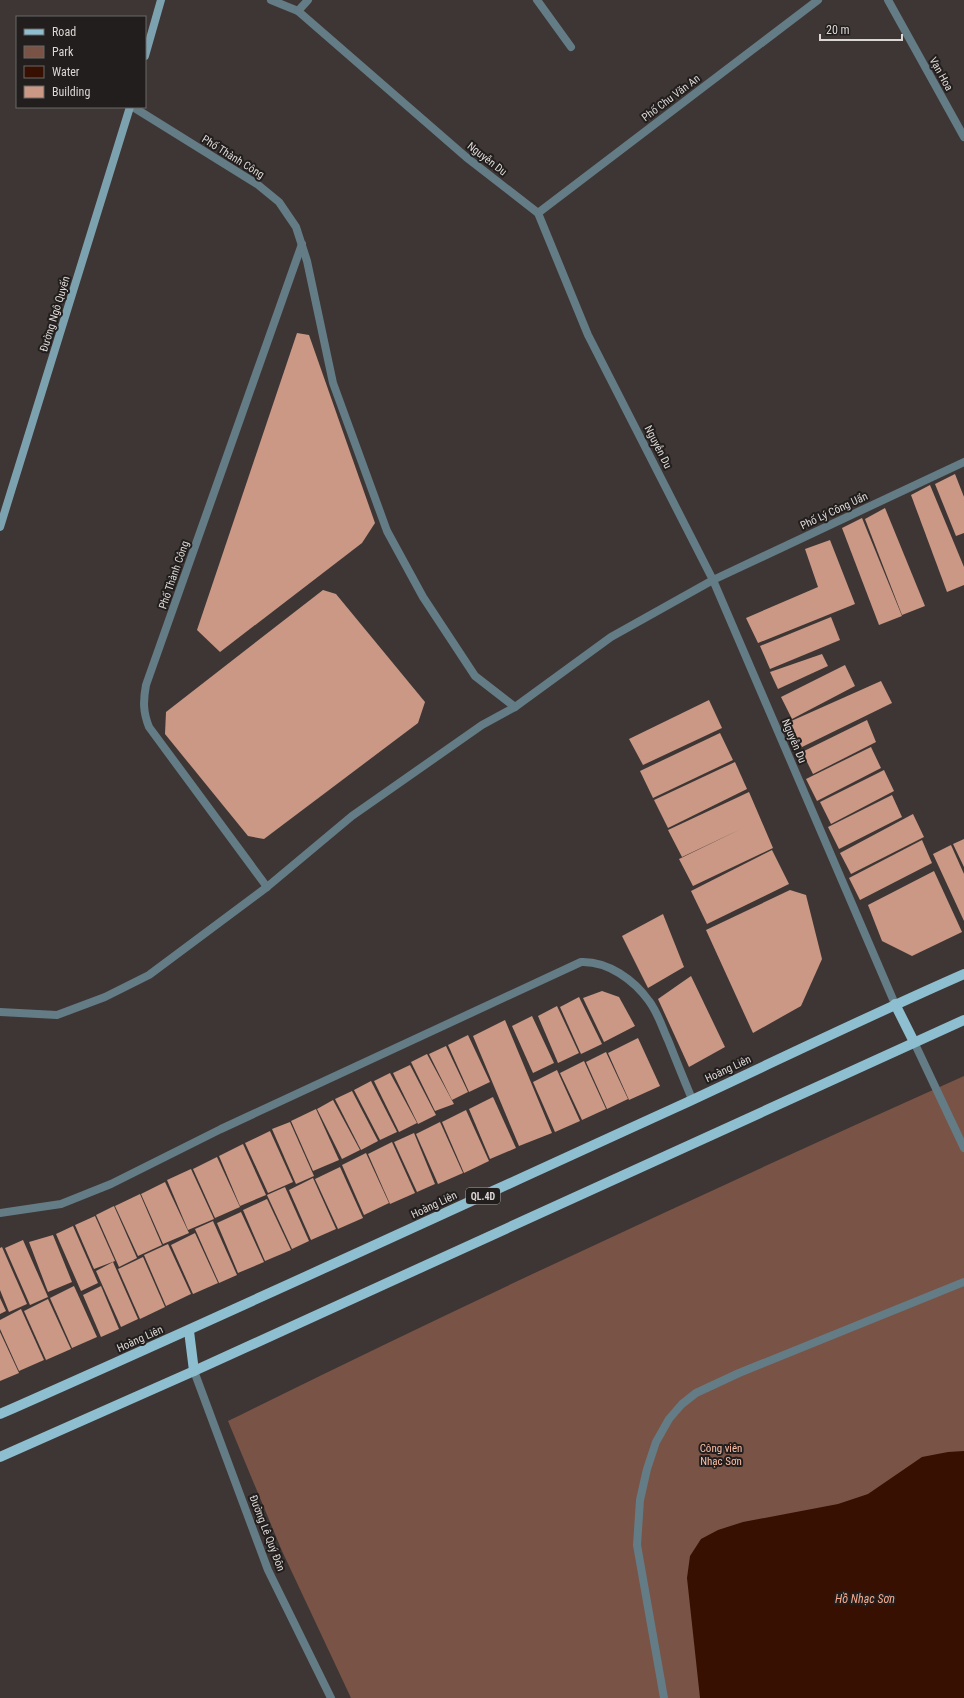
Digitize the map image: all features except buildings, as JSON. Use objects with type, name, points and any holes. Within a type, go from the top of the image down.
[{"type":"main road","name":"Hoàng Liên","points":[[0,1414],[189,1331],[895,1004],[964,974]]},
{"type":"main road","points":[[895,1004],[914,1042]]},
{"type":"main road","points":[[0,1457],[194,1371],[964,1020]]},
{"type":"main road","points":[[189,1331],[194,1371]]},
{"type":"street","points":[[146,52],[161,0]]},
{"type":"street","name":"Nguyễn Du","points":[[271,0],[298,11],[466,158],[538,213],[588,335],[713,580],[895,1004]]},
{"type":"street","points":[[298,11],[308,0]]},
{"type":"street","points":[[537,0],[571,47]]},
{"type":"street","name":"Phố Chu Văn An","points":[[538,213],[818,0]]},
{"type":"street","name":"Vạn Hoa","points":[[888,0],[964,137]]},
{"type":"street","name":"Đường Ngô Quyến","points":[[0,526],[132,108]]},
{"type":"street","name":"Phố Thành Công","points":[[134,108],[257,184],[279,202],[296,227],[307,261],[333,383],[387,531],[423,596],[475,676],[515,707]]},
{"type":"street","name":"Phố Thành Công","points":[[267,886],[149,727],[144,714],[143,700],[149,678],[302,244]]},
{"type":"street","name":"Phố Lý Công Uẩn","points":[[0,1012],[57,1015],[105,997],[149,975],[267,886],[352,816],[482,725],[515,707],[611,637],[713,580],[964,462]]},
{"type":"street","points":[[0,1213],[61,1204],[111,1184],[221,1129],[581,962],[592,962],[618,972],[642,992],[657,1014],[692,1099]]},
{"type":"street","points":[[914,1042],[964,1148]]},
{"type":"street","points":[[664,1698],[637,1544],[640,1500],[647,1469],[656,1442],[669,1419],[682,1404],[696,1394],[739,1373],[964,1282]]},
{"type":"street","name":"Đường Lê Quý Đôn","points":[[194,1371],[268,1570],[331,1698]]},
{"type":"green space","name":"Công viên Nhạc Sơn","points":[[964,1076],[964,1698],[351,1698],[282,1551],[228,1421],[410,1332],[594,1245]]},
{"type":"water","name":"Hồ Nhạc Sơn","points":[[964,1451],[964,1698],[700,1698],[687,1578],[690,1556],[701,1539],[718,1530],[743,1522],[838,1504],[868,1494],[922,1457],[948,1452]]}]
